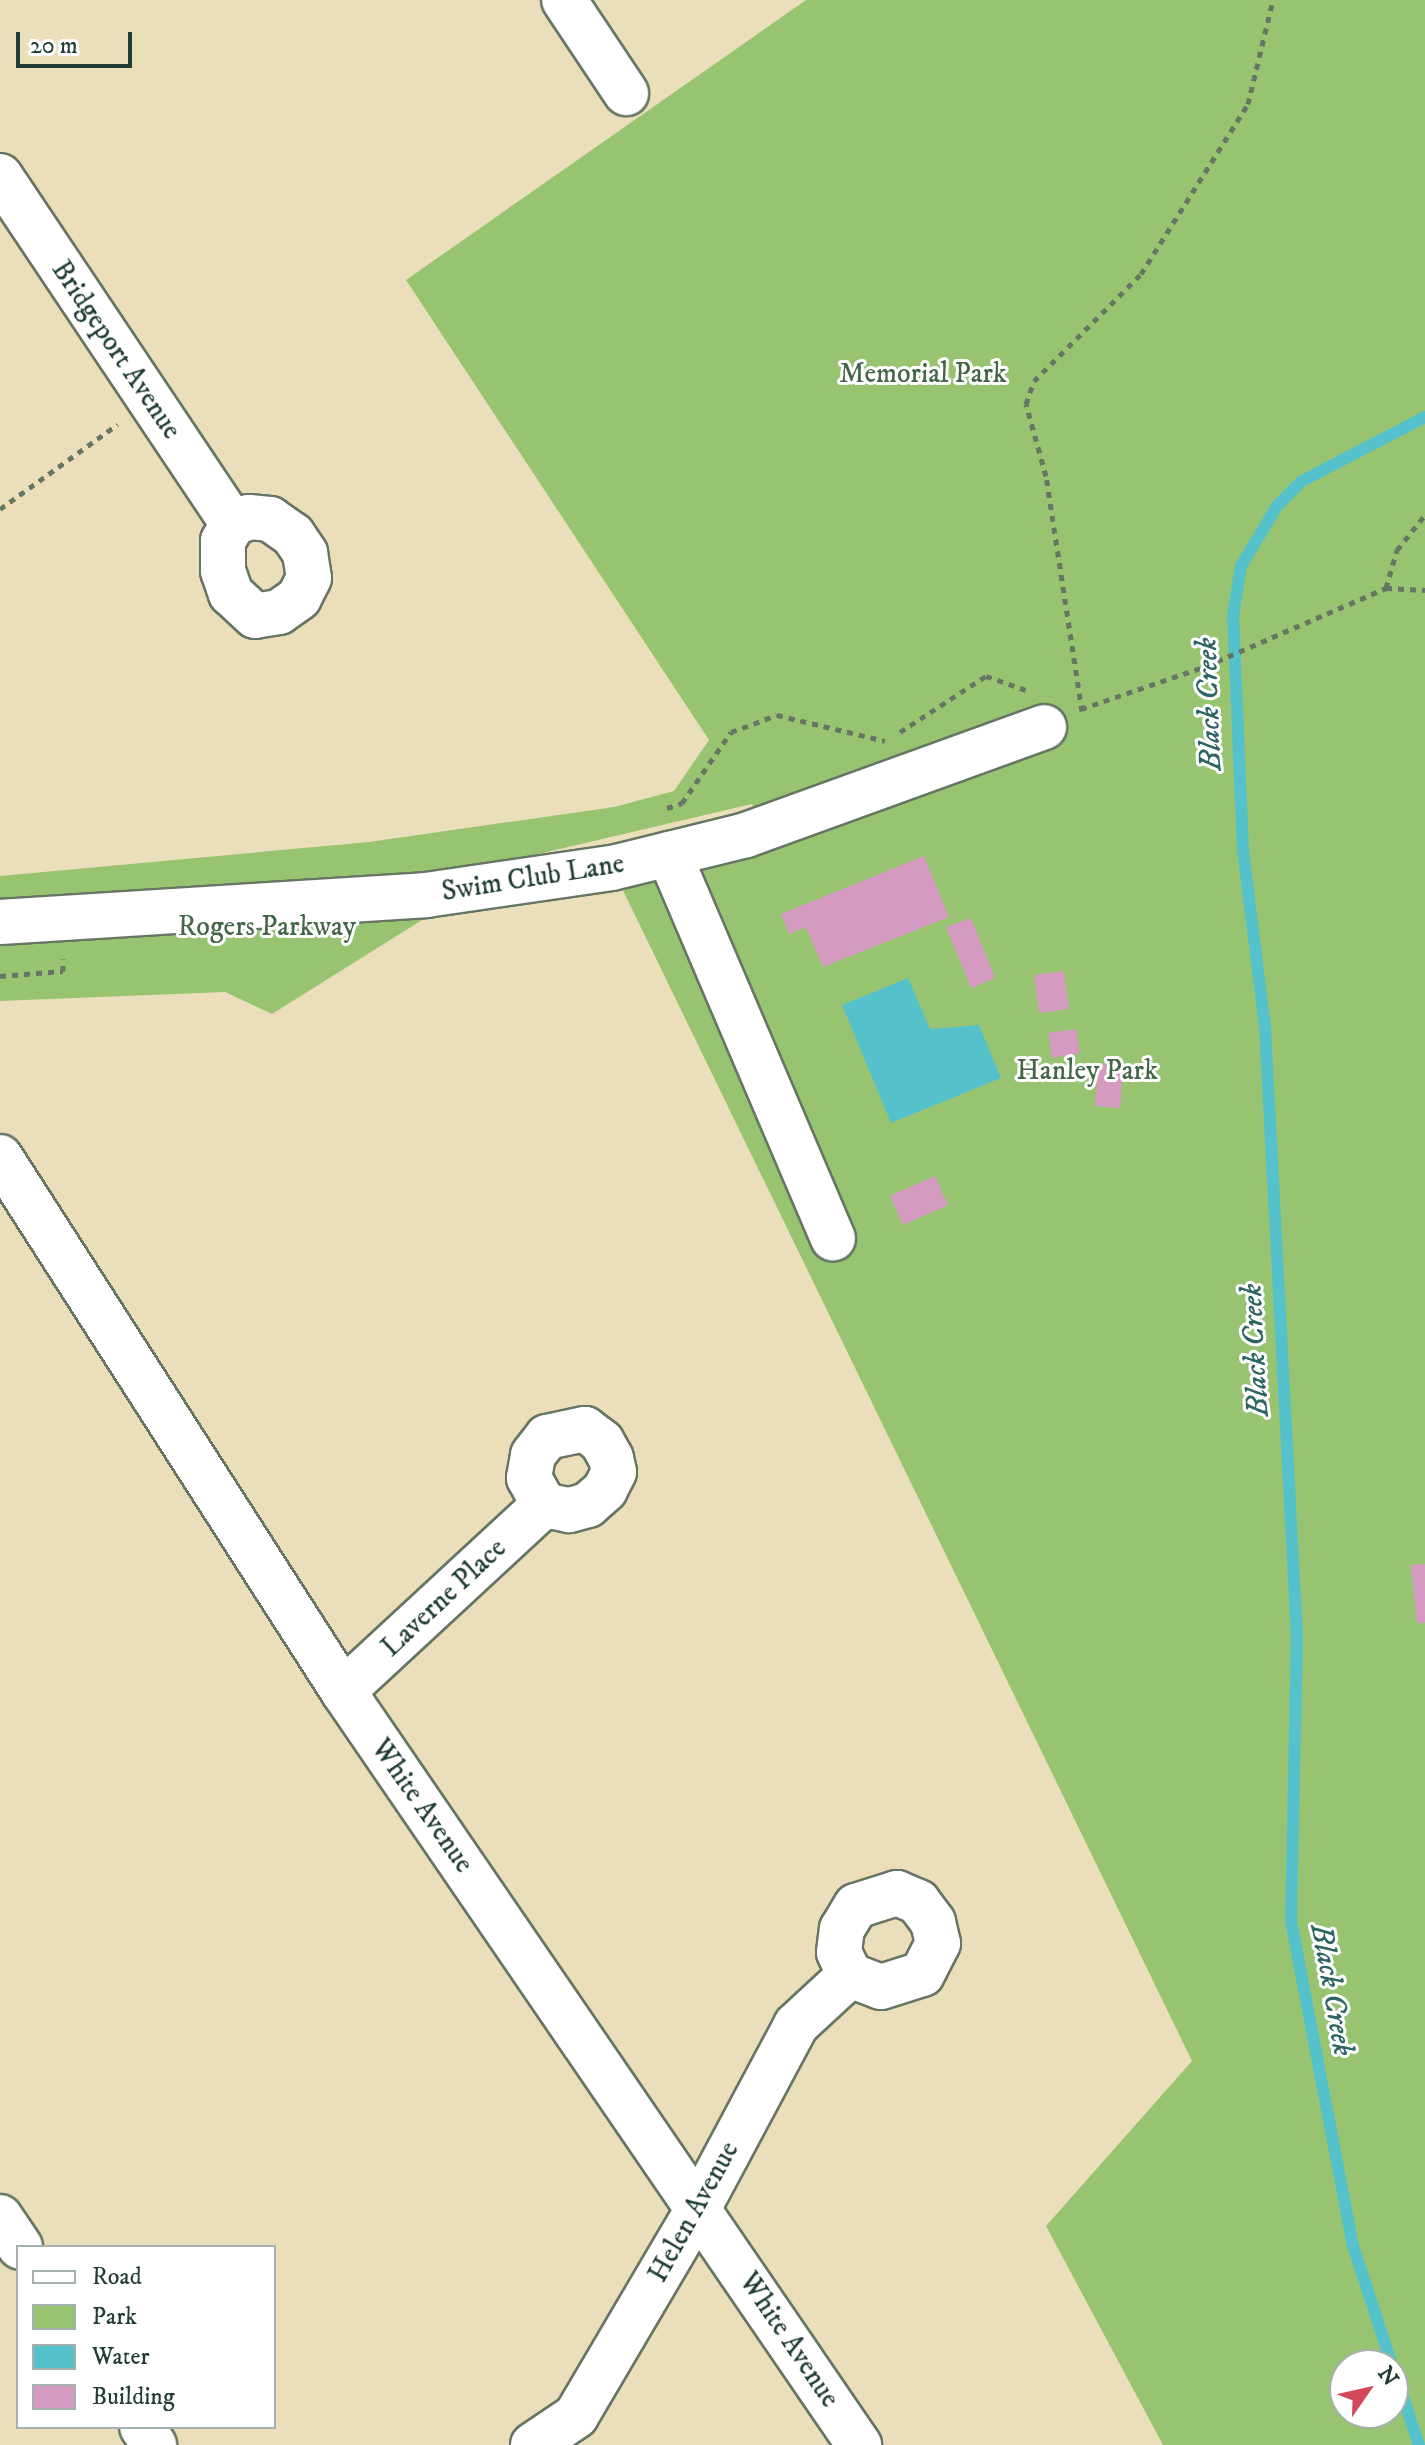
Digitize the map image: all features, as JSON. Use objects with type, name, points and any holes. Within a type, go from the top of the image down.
[{"type":"street","points":[[564,0],[626,93]]},
{"type":"street","name":"Bridgeport Avenue","points":[[0,176],[233,524]]},
{"type":"street","name":"Swim Club Lane","points":[[0,922],[426,895],[612,868],[746,835],[1052,709]]},
{"type":"street","points":[[669,854],[833,1239]]},
{"type":"street","name":"White Avenue","points":[[0,1157],[343,1691],[859,2445]]},
{"type":"street","name":"Laverne Place","points":[[343,1691],[544,1505]]},
{"type":"street","name":"Helen Avenue","points":[[533,2445],[576,2416],[699,2207],[796,2025],[850,1975]]},
{"type":"street","points":[[0,2217],[19,2245]]},
{"type":"path","points":[[1084,710],[1046,476],[1026,404],[1034,381],[1141,274],[1248,104],[1273,0]]},
{"type":"path","points":[[0,509],[119,424],[111,401],[137,380]]},
{"type":"path","points":[[1386,588],[1397,550],[1425,515]]},
{"type":"path","points":[[655,813],[682,803],[731,732],[777,715],[886,741],[986,676],[1052,709],[1084,710],[1206,666],[1386,588],[1425,590]]},
{"type":"green space","points":[[806,0],[1425,0],[1425,2445],[1163,2445],[1046,2226],[1192,2061],[612,868],[767,826],[752,804],[521,858],[272,1014],[225,992],[0,1001],[0,876],[369,842],[614,807],[674,791],[709,740],[406,280]]},
{"type":"water","points":[[908,978],[930,1029],[979,1025],[1001,1078],[891,1123],[842,1005]]},
{"type":"building","points":[[924,856],[949,917],[823,967],[806,927],[789,934],[781,914]]},
{"type":"building","points":[[971,918],[995,978],[971,988],[946,927]]},
{"type":"building","points":[[1064,971],[1069,1009],[1039,1013],[1034,975]]},
{"type":"building","points":[[1076,1029],[1080,1053],[1052,1058],[1048,1033]]},
{"type":"building","points":[[1098,1064],[1123,1066],[1120,1108],[1095,1106]]},
{"type":"building","points":[[935,1176],[948,1205],[903,1225],[890,1196]]},
{"type":"building","points":[[1425,1564],[1425,1623],[1417,1623],[1411,1565]]},
{"type":"waterway","name":"Black Creek","points":[[1387,2349],[1353,2246],[1291,1921],[1297,1637],[1265,1027],[1243,851],[1233,616],[1241,566],[1277,506],[1302,481],[1425,417]]},
{"type":"waterway","name":"Black Creek","points":[[1409,2415],[1419,2445]]},
{"type":"park label","name":"Memorial Park","points":[[923,374]]},
{"type":"park label","name":"Rogers Parkway","points":[[267,927]]},
{"type":"park label","name":"Hanley Park","points":[[1087,1071]]}]
